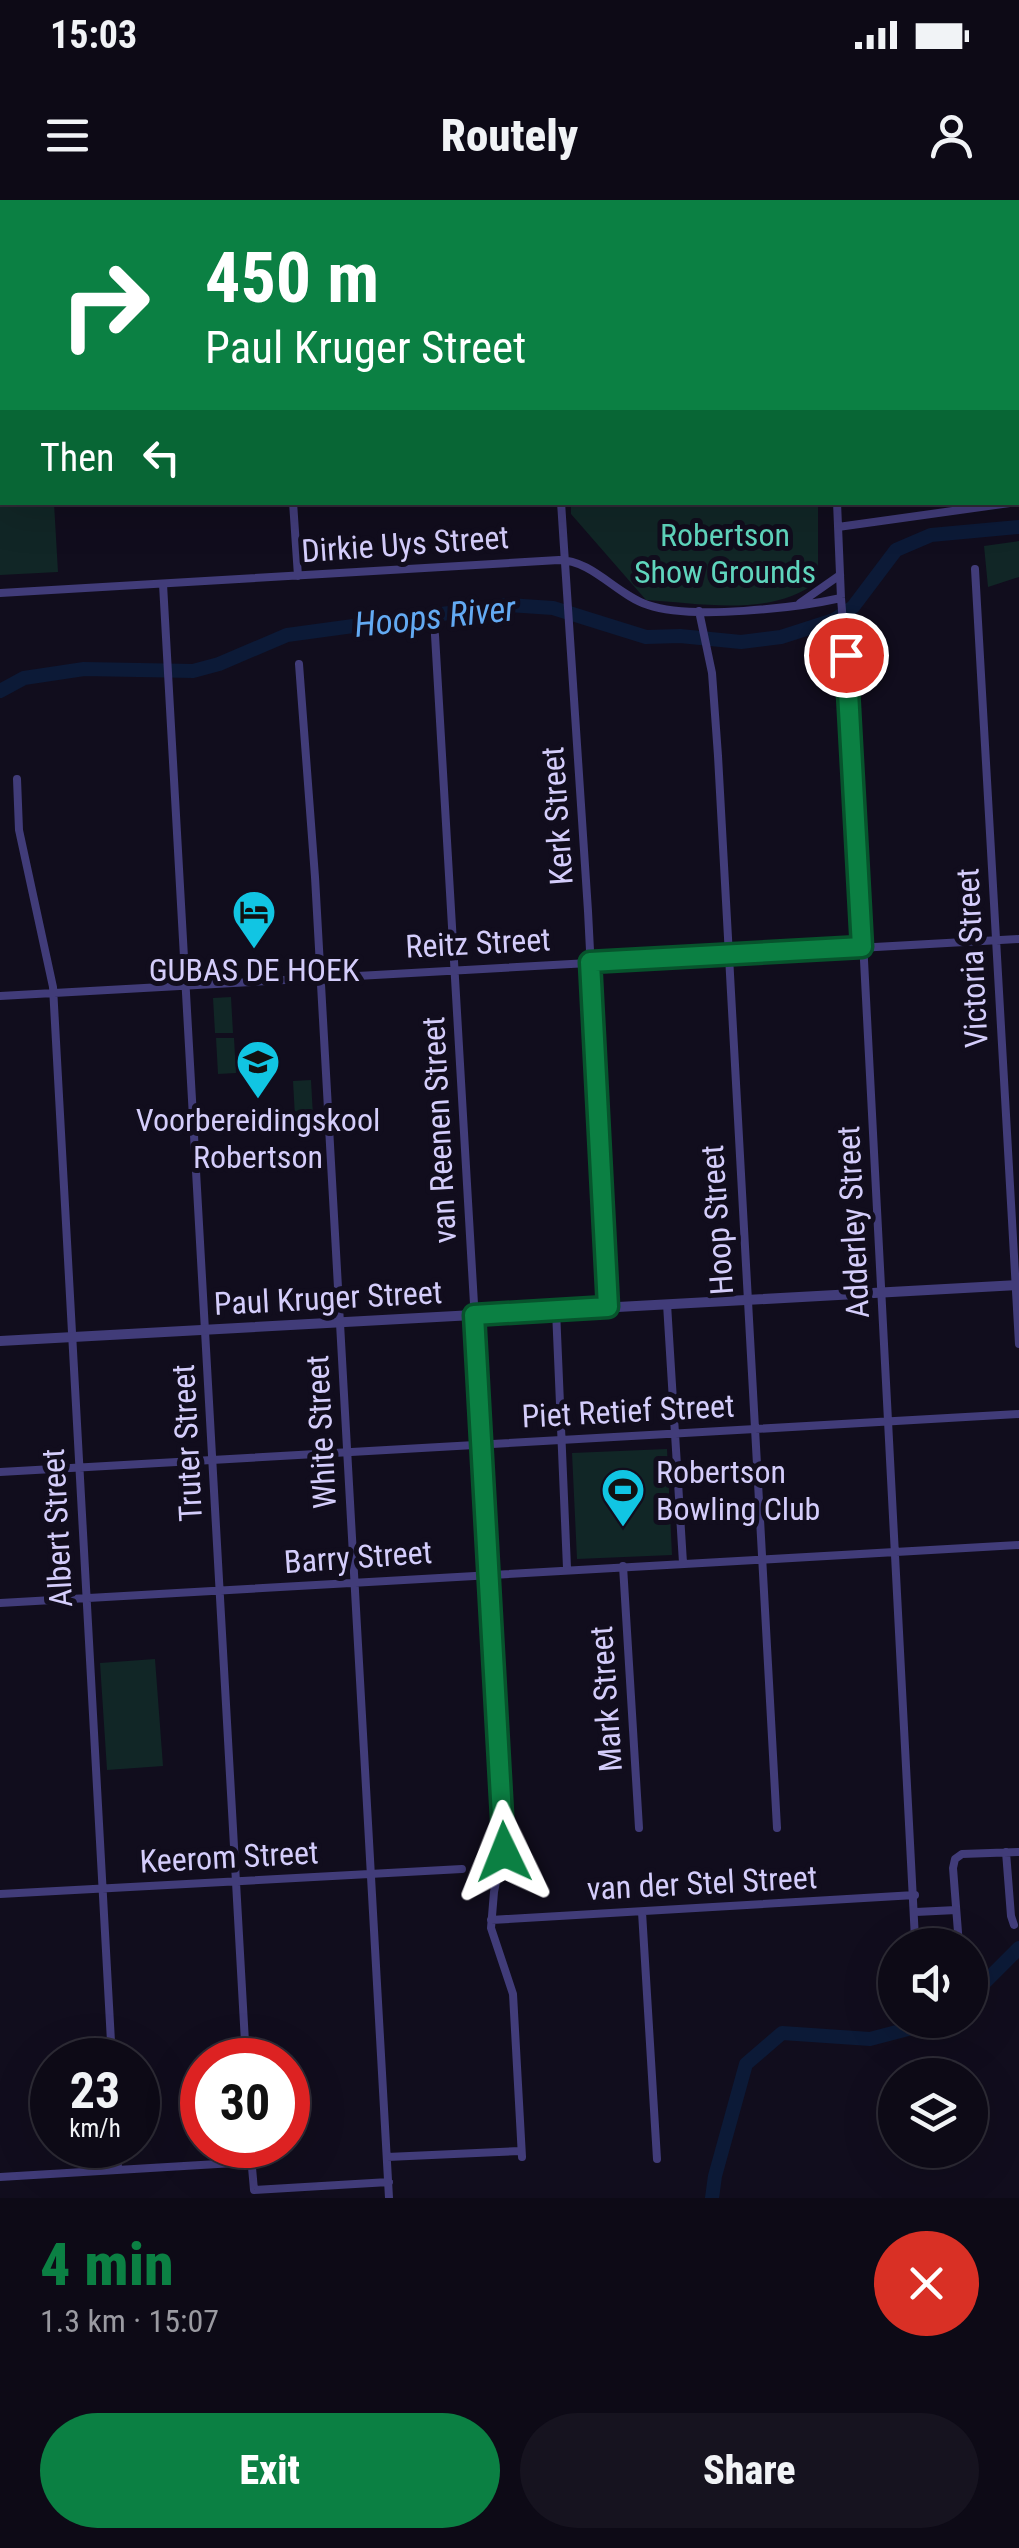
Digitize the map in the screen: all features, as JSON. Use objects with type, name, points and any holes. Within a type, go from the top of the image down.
[{"type":"street","points":[[294,505],[298,576]]},
{"type":"street","name":"Kerk Street","points":[[561,505],[608,1307]]},
{"type":"street","name":"Adderley Street","points":[[837,505],[915,1928]]},
{"type":"street","points":[[838,527],[996,505]]},
{"type":"street","points":[[565,560],[649,606],[700,611],[775,608],[841,598]]},
{"type":"street","name":"Dirkie Uys Street","points":[[0,593],[565,560]]},
{"type":"street","name":"Victoria Street","points":[[975,568],[1019,1344]]},
{"type":"street","points":[[800,604],[840,574]]},
{"type":"street","name":"Truter Street","points":[[163,584],[245,2038]]},
{"type":"street","name":"Hoop Street","points":[[700,611],[718,756],[777,1828]]},
{"type":"street","name":"van Reenen Street","points":[[435,635],[505,1836],[492,1920]]},
{"type":"street","name":"White Street","points":[[299,664],[389,2198]]},
{"type":"street","name":"Albert Street","points":[[17,779],[19,830],[52,993],[111,2038]]},
{"type":"street","name":"Reitz Street","points":[[0,996],[1019,940]]},
{"type":"street","name":"Paul Kruger Street","points":[[0,1342],[1018,1285]]},
{"type":"street","points":[[667,1304],[683,1563]]},
{"type":"street","points":[[556,1310],[568,1568]]},
{"type":"street","name":"Piet Retief Street","points":[[0,1472],[1019,1414]]},
{"type":"street","name":"Barry Street","points":[[0,1603],[1019,1545]]},
{"type":"street","name":"Mark Street","points":[[623,1566],[639,1828]]},
{"type":"street","points":[[1006,1852],[1014,1925]]},
{"type":"street","points":[[958,1928],[955,1859],[962,1854],[1019,1852]]},
{"type":"street","name":"Keerom Street","points":[[0,1894],[462,1870]]},
{"type":"street","name":"van der Stel Street","points":[[492,1920],[915,1895]]},
{"type":"street","points":[[916,1912],[956,1910]]},
{"type":"street","points":[[642,1912],[657,2159]]},
{"type":"street","points":[[387,2157],[521,2154],[513,1994],[493,1938],[492,1920]]},
{"type":"street","points":[[0,2177],[180,2166]]},
{"type":"street","points":[[252,2168],[254,2190],[388,2182]]},
{"type":"green space","points":[[0,505],[54,505],[58,572],[0,575]]},
{"type":"green space","name":"Robertson Show Grounds","points":[[571,505],[818,505],[818,581],[800,593],[758,604],[646,600],[571,514]]},
{"type":"green space","points":[[1019,541],[1019,577],[988,587],[984,546]]},
{"type":"green space","points":[[231,997],[233,1033],[215,1033],[213,998]]},
{"type":"green space","points":[[216,1038],[234,1038],[236,1073],[218,1074]]},
{"type":"green space","points":[[311,1080],[313,1116],[295,1117],[293,1081]]},
{"type":"green space","points":[[667,1449],[672,1555],[577,1559],[572,1453]]},
{"type":"green space","points":[[155,1659],[163,1766],[107,1770],[100,1663]]},
{"type":"waterway","name":"Hoops River","points":[[0,691],[24,678],[84,669],[193,671],[287,635],[508,605],[553,608],[646,637],[741,642],[781,637],[834,620],[853,607],[896,550],[931,535],[1019,527]]},
{"type":"waterway","points":[[988,1979],[1019,1948]]},
{"type":"waterway","points":[[712,2198],[746,2064],[782,2033],[878,2037]]},
{"type":"place","name":"GUBAS DE HOEK","points":[[254,950]]},
{"type":"place","name":"Voorbereidingskool Robertson","points":[[258,1100]]},
{"type":"place","name":"Robertson Bowling Club","points":[[623,1528]]},
{"type":"route","points":[[504,1852],[474,1315],[608,1307],[590,962],[862,947],[846,655]]}]
